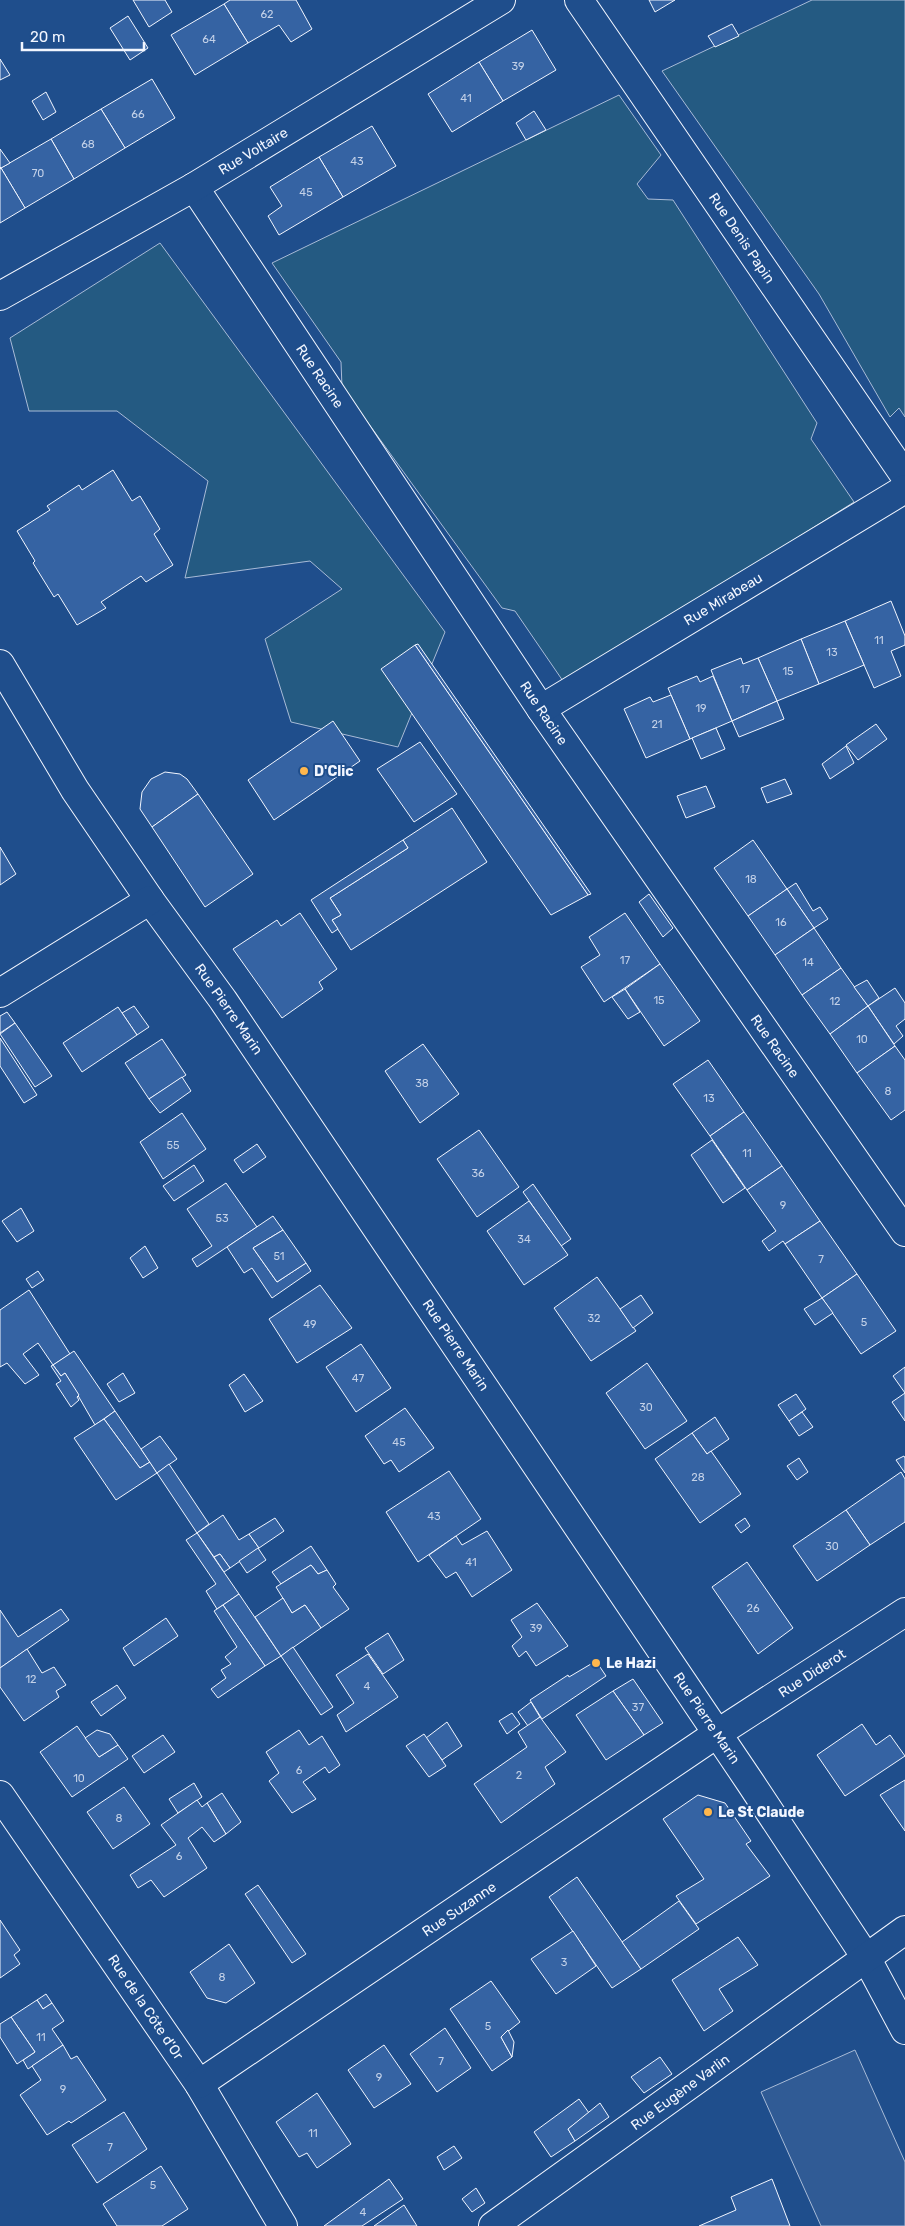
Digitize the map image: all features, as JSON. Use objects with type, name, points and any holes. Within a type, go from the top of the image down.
[{"type":"street","name":"Rue Voltaire","points":[[0,296],[194,187],[501,0]]},
{"type":"street","name":"Rue Denis Papin","points":[[579,0],[905,476]]},
{"type":"street","name":"Rue Racine","points":[[194,187],[541,709],[905,1232]]},
{"type":"street","name":"Rue Mirabeau","points":[[541,709],[905,489]]},
{"type":"street","name":"Rue Pierre Marin","points":[[0,664],[75,790],[150,900],[229,1008],[718,1733],[867,1959],[905,2030]]},
{"type":"street","points":[[0,993],[150,900]]},
{"type":"street","name":"Rue Diderot","points":[[718,1733],[905,1612]]},
{"type":"street","name":"Rue Suzanne","points":[[199,2084],[718,1733]]},
{"type":"street","name":"Rue de la Côte d'Or","points":[[0,1794],[199,2084],[283,2226]]},
{"type":"street","name":"Rue Eugène Varlin","points":[[493,2226],[905,1930]]},
{"type":"shaded area","points":[[812,0],[905,0],[905,417],[899,408],[890,417],[819,294],[662,71]]},
{"type":"shaded area","points":[[619,95],[661,155],[637,184],[648,199],[673,200],[817,423],[811,439],[854,502],[565,684],[515,611],[502,608],[342,387],[341,362],[272,263]]},
{"type":"shaded area","points":[[160,243],[445,632],[398,747],[291,722],[265,639],[342,589],[310,561],[185,578],[208,481],[117,411],[29,411],[10,338]]},
{"type":"shaded area","points":[[855,2050],[905,2162],[905,2226],[821,2226],[761,2092]]},
{"type":"building","points":[[133,0],[165,0],[172,12],[149,27]]},
{"type":"building","points":[[230,0],[296,0],[312,29],[291,42],[279,25],[248,43],[224,4]]},
{"type":"building","points":[[649,0],[675,0],[655,12]]},
{"type":"building","points":[[224,4],[248,43],[195,75],[171,35]]},
{"type":"building","points":[[128,16],[148,48],[130,60],[110,28]]},
{"type":"building","points":[[732,24],[739,36],[715,47],[708,36]]},
{"type":"building","points":[[532,30],[556,70],[503,101],[479,62]]},
{"type":"building","points":[[0,59],[10,75],[0,80]]},
{"type":"building","points":[[479,62],[503,101],[452,132],[428,94]]},
{"type":"building","points":[[152,79],[175,118],[125,148],[101,109]]},
{"type":"building","points":[[46,92],[56,112],[43,120],[32,101]]},
{"type":"building","points":[[101,109],[125,148],[74,179],[51,139]]},
{"type":"building","points":[[534,111],[546,130],[526,140],[516,123]]},
{"type":"building","points":[[372,126],[396,166],[343,197],[319,157]]},
{"type":"building","points":[[51,139],[74,179],[25,208],[1,168]]},
{"type":"building","points":[[0,149],[10,163],[1,168],[0,167]]},
{"type":"building","points":[[319,157],[343,197],[279,235],[268,216],[282,206],[270,187]]},
{"type":"building","points":[[0,169],[25,208],[0,223]]},
{"type":"building","points":[[113,470],[132,501],[140,496],[160,529],[154,534],[173,565],[146,582],[141,576],[101,602],[106,608],[77,625],[58,594],[54,597],[33,563],[35,561],[17,531],[50,510],[47,506],[79,485],[82,490]]},
{"type":"building","points":[[891,601],[905,636],[905,645],[891,651],[901,676],[874,688],[845,621]]},
{"type":"building","points":[[845,621],[864,665],[819,684],[801,639]]},
{"type":"building","points":[[801,639],[819,684],[777,701],[758,658]]},
{"type":"building","points":[[418,644],[591,894],[588,895],[415,645]]},
{"type":"building","points":[[415,645],[588,895],[551,915],[381,669]]},
{"type":"building","points":[[741,658],[743,664],[758,658],[777,701],[732,721],[711,670]]},
{"type":"building","points":[[697,676],[700,682],[713,676],[732,721],[690,739],[668,688]]},
{"type":"building","points":[[671,695],[690,739],[646,758],[624,709],[650,697],[653,702]]},
{"type":"building","points":[[777,701],[784,719],[739,737],[732,721]]},
{"type":"building","name":"D'Clic","points":[[333,721],[360,761],[274,820],[248,780]]},
{"type":"building","points":[[876,724],[887,739],[858,760],[846,745]]},
{"type":"building","points":[[716,728],[725,749],[701,759],[692,738]]},
{"type":"building","points":[[420,742],[457,794],[414,822],[377,769]]},
{"type":"building","points":[[846,746],[854,763],[830,779],[822,764]]},
{"type":"building","points":[[165,772],[180,774],[187,779],[198,794],[152,827],[140,809],[142,792],[151,779]]},
{"type":"building","points":[[785,779],[792,794],[767,803],[761,788]]},
{"type":"building","points":[[706,786],[715,807],[686,818],[677,796]]},
{"type":"building","points":[[198,794],[253,874],[205,907],[152,827]]},
{"type":"building","points":[[452,808],[487,862],[351,950],[332,920],[341,915],[330,898],[408,848],[403,840]]},
{"type":"building","points":[[403,840],[408,848],[330,898],[341,915],[332,920],[338,929],[332,933],[311,900]]},
{"type":"building","points":[[753,840],[787,889],[748,916],[714,868]]},
{"type":"building","points":[[0,847],[16,874],[0,885]]},
{"type":"building","points":[[796,883],[813,911],[820,907],[828,919],[814,928],[787,889]]},
{"type":"building","points":[[787,889],[814,928],[775,955],[748,916]]},
{"type":"building","points":[[649,894],[673,928],[663,937],[639,902]]},
{"type":"building","points":[[300,913],[337,969],[319,982],[323,989],[282,1018],[233,949],[277,920],[281,926]]},
{"type":"building","points":[[625,913],[660,964],[604,1002],[581,967],[600,955],[589,937]]},
{"type":"building","points":[[814,928],[841,968],[802,995],[775,955]]},
{"type":"building","points":[[660,964],[700,1021],[664,1046],[625,989]]},
{"type":"building","points":[[841,968],[868,1006],[830,1034],[802,995]]},
{"type":"building","points":[[867,980],[879,998],[868,1006],[854,987]]},
{"type":"building","points":[[895,988],[905,1003],[905,1019],[896,1026],[903,1036],[894,1044],[868,1006]]},
{"type":"building","points":[[625,989],[640,1012],[628,1019],[612,997]]},
{"type":"building","points":[[134,1006],[149,1027],[137,1035],[122,1013]]},
{"type":"building","points":[[868,1006],[895,1046],[857,1073],[830,1034]]},
{"type":"building","points":[[118,1007],[137,1035],[82,1072],[63,1043]]},
{"type":"building","points":[[7,1012],[15,1023],[0,1033],[0,1016]]},
{"type":"building","points":[[15,1023],[52,1076],[35,1087],[0,1034]]},
{"type":"building","points":[[0,1038],[37,1095],[24,1103],[0,1066]]},
{"type":"building","points":[[162,1039],[186,1075],[149,1099],[125,1063]]},
{"type":"building","points":[[423,1044],[459,1094],[420,1123],[385,1071]]},
{"type":"building","points":[[895,1046],[905,1060],[905,1110],[891,1120],[857,1073]]},
{"type":"building","points":[[708,1060],[744,1112],[710,1136],[673,1084]]},
{"type":"building","points":[[182,1077],[191,1091],[160,1113],[149,1099]]},
{"type":"building","points":[[744,1112],[782,1166],[747,1190],[710,1136]]},
{"type":"building","points":[[182,1113],[206,1149],[163,1179],[140,1142]]},
{"type":"building","points":[[479,1130],[519,1187],[477,1217],[437,1159]]},
{"type":"building","points":[[712,1140],[745,1188],[723,1203],[691,1155]]},
{"type":"building","points":[[257,1144],[266,1157],[243,1173],[234,1160]]},
{"type":"building","points":[[194,1165],[204,1181],[174,1201],[163,1186]]},
{"type":"building","points":[[782,1166],[820,1221],[785,1244],[783,1241],[769,1251],[762,1241],[776,1231],[747,1190]]},
{"type":"building","points":[[226,1183],[257,1227],[197,1267],[192,1259],[212,1246],[187,1209]]},
{"type":"building","points":[[533,1184],[571,1239],[561,1246],[523,1192]]},
{"type":"building","points":[[529,1201],[568,1255],[524,1285],[487,1231]]},
{"type":"building","points":[[21,1208],[34,1231],[17,1242],[2,1221]]},
{"type":"building","points":[[273,1216],[283,1230],[253,1248],[277,1282],[306,1263],[311,1271],[272,1298],[252,1268],[244,1273],[227,1247]]},
{"type":"building","points":[[820,1221],[857,1274],[822,1298],[785,1244]]},
{"type":"building","points":[[283,1230],[306,1263],[277,1282],[253,1248]]},
{"type":"building","points":[[145,1246],[158,1268],[143,1278],[130,1258]]},
{"type":"building","points":[[38,1271],[44,1280],[32,1288],[26,1279]]},
{"type":"building","points":[[857,1274],[896,1331],[861,1354],[822,1298]]},
{"type":"building","points":[[597,1277],[636,1331],[591,1361],[554,1308]]},
{"type":"building","points":[[320,1285],[352,1328],[297,1363],[269,1319]]},
{"type":"building","points":[[29,1290],[70,1354],[53,1365],[38,1343],[23,1354],[39,1375],[25,1384],[7,1363],[0,1367],[0,1310]]},
{"type":"building","points":[[641,1295],[653,1313],[633,1328],[620,1309]]},
{"type":"building","points":[[822,1298],[833,1313],[815,1325],[804,1309]]},
{"type":"building","points":[[361,1344],[391,1388],[356,1412],[326,1367]]},
{"type":"building","points":[[74,1351],[115,1411],[95,1425],[65,1373],[61,1376],[53,1365]]},
{"type":"building","points":[[647,1363],[687,1421],[645,1449],[606,1393]]},
{"type":"building","points":[[53,1365],[61,1376],[65,1373],[79,1395],[77,1397],[79,1400],[71,1407],[56,1384],[61,1381],[51,1366]]},
{"type":"building","points":[[905,1367],[905,1393],[893,1376]]},
{"type":"building","points":[[123,1373],[135,1393],[119,1402],[107,1384]]},
{"type":"building","points":[[244,1374],[263,1401],[245,1412],[229,1385]]},
{"type":"building","points":[[905,1393],[905,1421],[892,1402]]},
{"type":"building","points":[[796,1394],[806,1409],[789,1421],[778,1405]]},
{"type":"building","points":[[405,1408],[434,1448],[399,1472],[391,1460],[384,1464],[365,1436]]},
{"type":"building","points":[[115,1411],[150,1462],[140,1468],[104,1419]]},
{"type":"building","points":[[802,1412],[813,1427],[799,1436],[789,1421]]},
{"type":"building","points":[[715,1417],[729,1439],[707,1454],[692,1433]]},
{"type":"building","points":[[104,1419],[140,1468],[150,1462],[157,1473],[116,1500],[74,1438]]},
{"type":"building","points":[[692,1433],[707,1454],[711,1451],[741,1494],[700,1523],[655,1459]]},
{"type":"building","points":[[160,1436],[177,1459],[157,1473],[141,1449]]},
{"type":"building","points":[[904,1456],[905,1458],[905,1473],[896,1460]]},
{"type":"building","points":[[799,1458],[808,1472],[797,1480],[787,1466]]},
{"type":"building","points":[[169,1464],[209,1524],[197,1533],[157,1473]]},
{"type":"building","points":[[449,1471],[481,1519],[418,1562],[386,1512]]},
{"type":"building","points":[[901,1472],[905,1479],[905,1522],[870,1545],[846,1510]]},
{"type":"building","points":[[846,1510],[870,1545],[817,1581],[793,1546]]},
{"type":"building","points":[[223,1515],[239,1540],[249,1534],[259,1548],[230,1568],[220,1554],[214,1557],[197,1533]]},
{"type":"building","points":[[275,1518],[284,1531],[259,1548],[249,1534]]},
{"type":"building","points":[[745,1518],[750,1526],[741,1533],[735,1525]]},
{"type":"building","points":[[487,1531],[512,1570],[472,1597],[456,1572],[446,1578],[429,1555],[456,1536],[462,1545]]},
{"type":"building","points":[[197,1533],[239,1594],[217,1609],[206,1591],[216,1584],[186,1540]]},
{"type":"building","points":[[311,1546],[327,1570],[318,1574],[311,1565],[281,1584],[272,1572]]},
{"type":"building","points":[[258,1548],[266,1560],[247,1573],[239,1561]]},
{"type":"building","points":[[220,1554],[230,1568],[224,1572],[214,1557]]},
{"type":"building","points":[[747,1562],[793,1628],[758,1654],[712,1587]]},
{"type":"building","points":[[311,1565],[318,1574],[327,1570],[336,1584],[333,1587],[349,1609],[321,1628],[305,1605],[292,1613],[276,1587]]},
{"type":"building","points":[[239,1594],[281,1656],[265,1666],[223,1605]]},
{"type":"building","points":[[283,1598],[292,1613],[305,1605],[321,1628],[281,1656],[255,1617]]},
{"type":"building","points":[[537,1603],[568,1646],[536,1666],[526,1651],[519,1657],[512,1646],[522,1637],[511,1620]]},
{"type":"building","points":[[223,1605],[265,1666],[218,1698],[211,1689],[226,1678],[221,1670],[231,1664],[225,1657],[237,1647],[214,1611]]},
{"type":"building","points":[[61,1609],[69,1620],[0,1668],[0,1610],[18,1637]]},
{"type":"building","points":[[166,1618],[178,1636],[134,1666],[123,1648]]},
{"type":"building","points":[[388,1633],[404,1660],[383,1674],[365,1648]]},
{"type":"building","points":[[293,1647],[333,1707],[321,1715],[281,1656]]},
{"type":"building","points":[[27,1649],[42,1673],[54,1667],[66,1685],[56,1691],[59,1697],[24,1721],[0,1687],[0,1668]]},
{"type":"building","points":[[368,1654],[398,1697],[346,1732],[337,1715],[354,1703],[336,1675]]},
{"type":"building","points":[[596,1661],[606,1676],[542,1719],[530,1700],[568,1675],[569,1677]]},
{"type":"building","points":[[633,1679],[663,1723],[644,1735],[613,1691]]},
{"type":"building","points":[[117,1685],[126,1698],[101,1716],[91,1702]]},
{"type":"building","points":[[613,1691],[644,1735],[606,1760],[576,1715]]},
{"type":"building","points":[[531,1702],[540,1717],[528,1726],[518,1712]]},
{"type":"building","points":[[512,1713],[520,1724],[507,1734],[499,1721]]},
{"type":"building","points":[[540,1717],[566,1752],[545,1767],[555,1784],[501,1823],[474,1784],[527,1747],[518,1732]]},
{"type":"building","points":[[447,1722],[462,1746],[442,1760],[426,1738]]},
{"type":"building","points":[[862,1724],[876,1745],[890,1735],[905,1756],[845,1796],[817,1755]]},
{"type":"building","points":[[77,1726],[99,1757],[118,1745],[128,1759],[72,1797],[40,1752]]},
{"type":"building","points":[[97,1730],[110,1734],[118,1745],[99,1757],[85,1738]]},
{"type":"building","points":[[299,1730],[309,1745],[322,1736],[340,1765],[329,1773],[325,1767],[303,1782],[316,1799],[292,1813],[269,1781],[279,1773],[266,1752]]},
{"type":"building","points":[[424,1734],[446,1766],[429,1777],[406,1746]]},
{"type":"building","points":[[163,1735],[175,1752],[144,1773],[132,1756]]},
{"type":"building","points":[[905,1780],[905,1831],[880,1795]]},
{"type":"building","points":[[194,1783],[202,1797],[178,1813],[169,1799]]},
{"type":"building","points":[[124,1787],[150,1824],[113,1849],[87,1812]]},
{"type":"building","points":[[222,1793],[241,1822],[226,1834],[207,1803]]},
{"type":"building","points":[[698,1795],[725,1803],[751,1841],[746,1844],[770,1876],[696,1924],[676,1896],[704,1879],[663,1819]]},
{"type":"building","points":[[197,1800],[202,1807],[207,1803],[226,1834],[214,1842],[202,1827],[188,1838],[207,1868],[164,1897],[151,1880],[138,1888],[130,1875],[176,1845],[161,1825]]},
{"type":"building","points":[[577,1877],[641,1969],[612,1988],[549,1897]]},
{"type":"building","points":[[258,1885],[306,1954],[292,1963],[245,1894]]},
{"type":"building","points":[[679,1901],[699,1929],[641,1969],[622,1942]]},
{"type":"building","points":[[0,1920],[20,1950],[14,1955],[20,1964],[0,1978]]},
{"type":"building","points":[[573,1931],[596,1966],[556,1994],[531,1959]]},
{"type":"building","points":[[738,1937],[758,1965],[719,1989],[733,2011],[704,2031],[672,1980]]},
{"type":"building","points":[[229,1944],[255,1983],[226,2003],[207,1998],[190,1972]]},
{"type":"building","points":[[491,1981],[520,2022],[501,2037],[512,2057],[492,2071],[450,2009]]},
{"type":"building","points":[[46,1994],[52,2003],[43,2009],[37,2000]]},
{"type":"building","points":[[37,2000],[43,2009],[52,2003],[64,2021],[52,2029],[63,2045],[28,2069],[23,2060],[35,2052],[11,2017]]},
{"type":"building","points":[[11,2017],[35,2052],[17,2064],[0,2037],[0,2024]]},
{"type":"building","points":[[445,2028],[471,2068],[437,2092],[410,2054]]},
{"type":"building","points":[[508,2030],[514,2042],[512,2057],[501,2037]]},
{"type":"building","points":[[63,2045],[71,2059],[77,2056],[106,2100],[71,2123],[69,2121],[47,2135],[20,2095],[41,2080],[32,2066]]},
{"type":"building","points":[[384,2045],[411,2084],[374,2108],[348,2070]]},
{"type":"building","points":[[660,2057],[672,2074],[644,2093],[631,2077]]},
{"type":"building","points":[[317,2093],[351,2144],[317,2168],[307,2153],[299,2157],[276,2122]]},
{"type":"building","points":[[579,2099],[589,2113],[568,2129],[575,2141],[551,2157],[534,2132]]},
{"type":"building","points":[[600,2103],[609,2117],[575,2141],[568,2129]]},
{"type":"building","points":[[124,2112],[147,2149],[97,2183],[72,2145]]},
{"type":"building","points":[[454,2146],[462,2158],[444,2170],[437,2157]]},
{"type":"building","points":[[161,2166],[188,2209],[162,2226],[117,2226],[103,2204]]},
{"type":"building","points":[[389,2179],[403,2199],[362,2226],[324,2226]]},
{"type":"building","points":[[772,2179],[790,2226],[699,2226],[736,2210],[731,2197]]},
{"type":"building","points":[[476,2188],[485,2203],[472,2212],[462,2199]]},
{"type":"building","points":[[404,2205],[417,2226],[374,2226]]},
{"type":"place","name":"D'Clic","points":[[304,771]]},
{"type":"place","name":"Le Hazi","points":[[596,1663]]},
{"type":"place","name":"Le St Claude","points":[[708,1812]]}]
